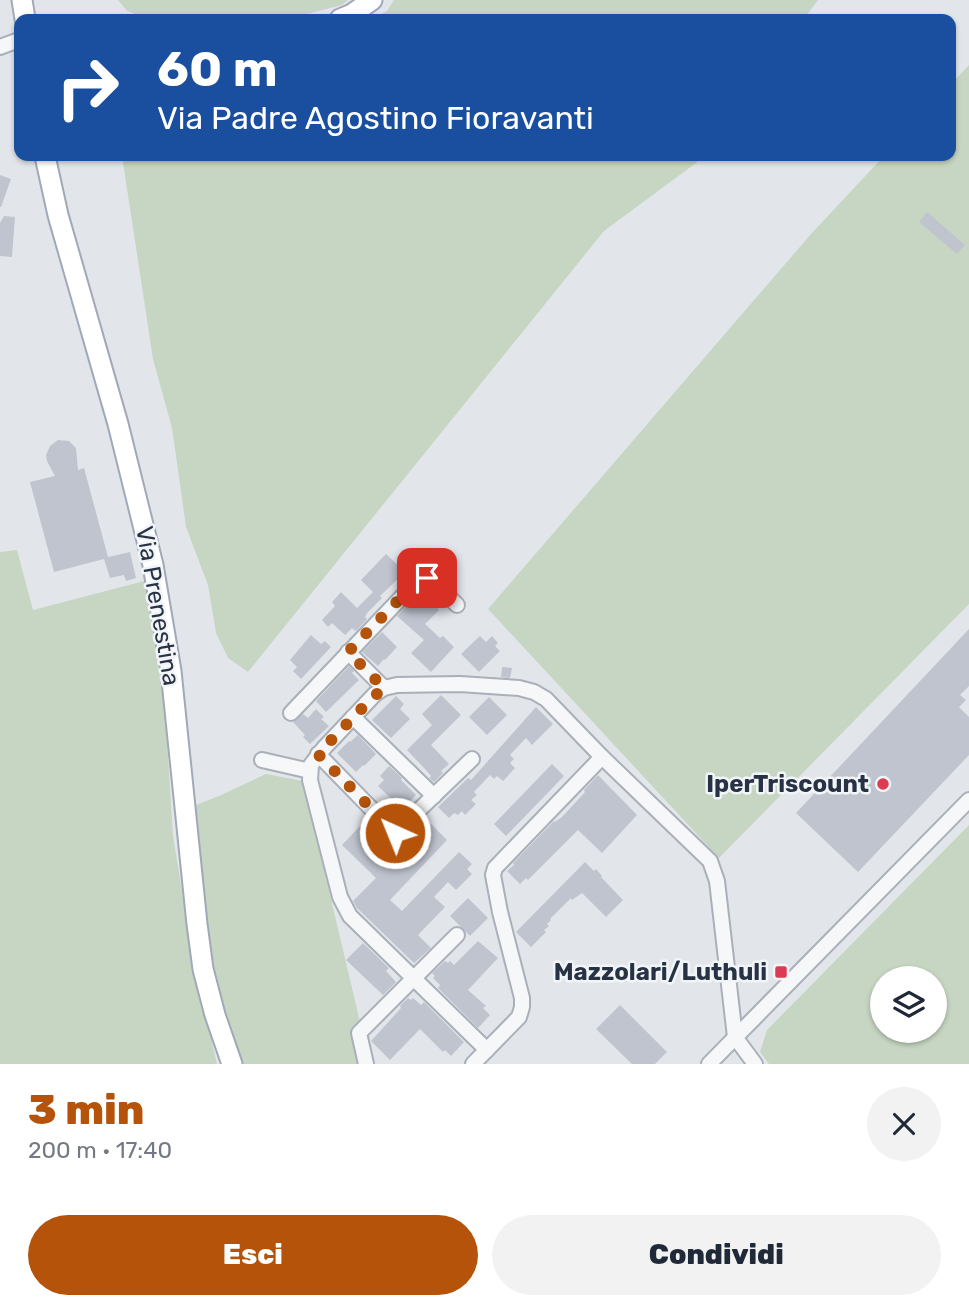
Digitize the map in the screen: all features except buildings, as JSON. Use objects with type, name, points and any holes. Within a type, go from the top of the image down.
[{"type":"main road","points":[[352,14],[372,0]]},
{"type":"main road","name":"Via Prenestina","points":[[46,161],[58,215],[118,424],[153,565],[171,671],[202,958],[215,1015],[232,1064]]},
{"type":"street","points":[[291,713],[421,579],[433,581],[457,605]]},
{"type":"street","points":[[348,652],[384,688]]},
{"type":"street","points":[[486,1050],[353,919],[345,909],[330,857],[310,771],[318,754],[384,688],[397,685],[460,684],[530,690],[546,699],[710,861],[718,881],[735,1037],[755,1064]]},
{"type":"street","points":[[353,717],[434,796]]},
{"type":"street","points":[[318,754],[395,833],[472,759]]},
{"type":"street","points":[[473,1064],[519,1017],[522,1007],[521,993],[498,904],[493,875],[495,868],[602,757]]},
{"type":"street","points":[[262,760],[310,771]]},
{"type":"street","points":[[709,1064],[969,800]]},
{"type":"street","points":[[366,1064],[359,1033],[457,934]]},
{"type":"green space","points":[[118,0],[348,0],[342,5],[307,14],[135,14],[127,11]]},
{"type":"green space","points":[[394,0],[818,0],[808,14],[381,14],[387,11]]},
{"type":"green space","points":[[969,65],[969,604],[719,858],[488,609],[811,234],[879,161],[956,161],[956,79]]},
{"type":"green space","points":[[123,161],[697,161],[604,231],[248,672],[228,658],[216,633],[208,585],[186,527],[172,428],[153,359]]},
{"type":"green space","points":[[17,550],[33,610],[144,581],[165,709],[173,836],[192,952],[217,1064],[0,1064],[0,552]]},
{"type":"green space","points":[[266,774],[303,781],[370,1064],[241,1064],[216,986],[196,805]]},
{"type":"green space","points":[[969,825],[969,1064],[769,1064],[760,1052],[767,1030]]},
{"type":"place","name":"IperTriscount","points":[[883,784]]},
{"type":"place","name":"Mazzolari/Luthuli","points":[[781,972]]},
{"type":"route","points":[[395,833],[318,754],[384,688],[348,652],[415,583],[427,578]]}]
